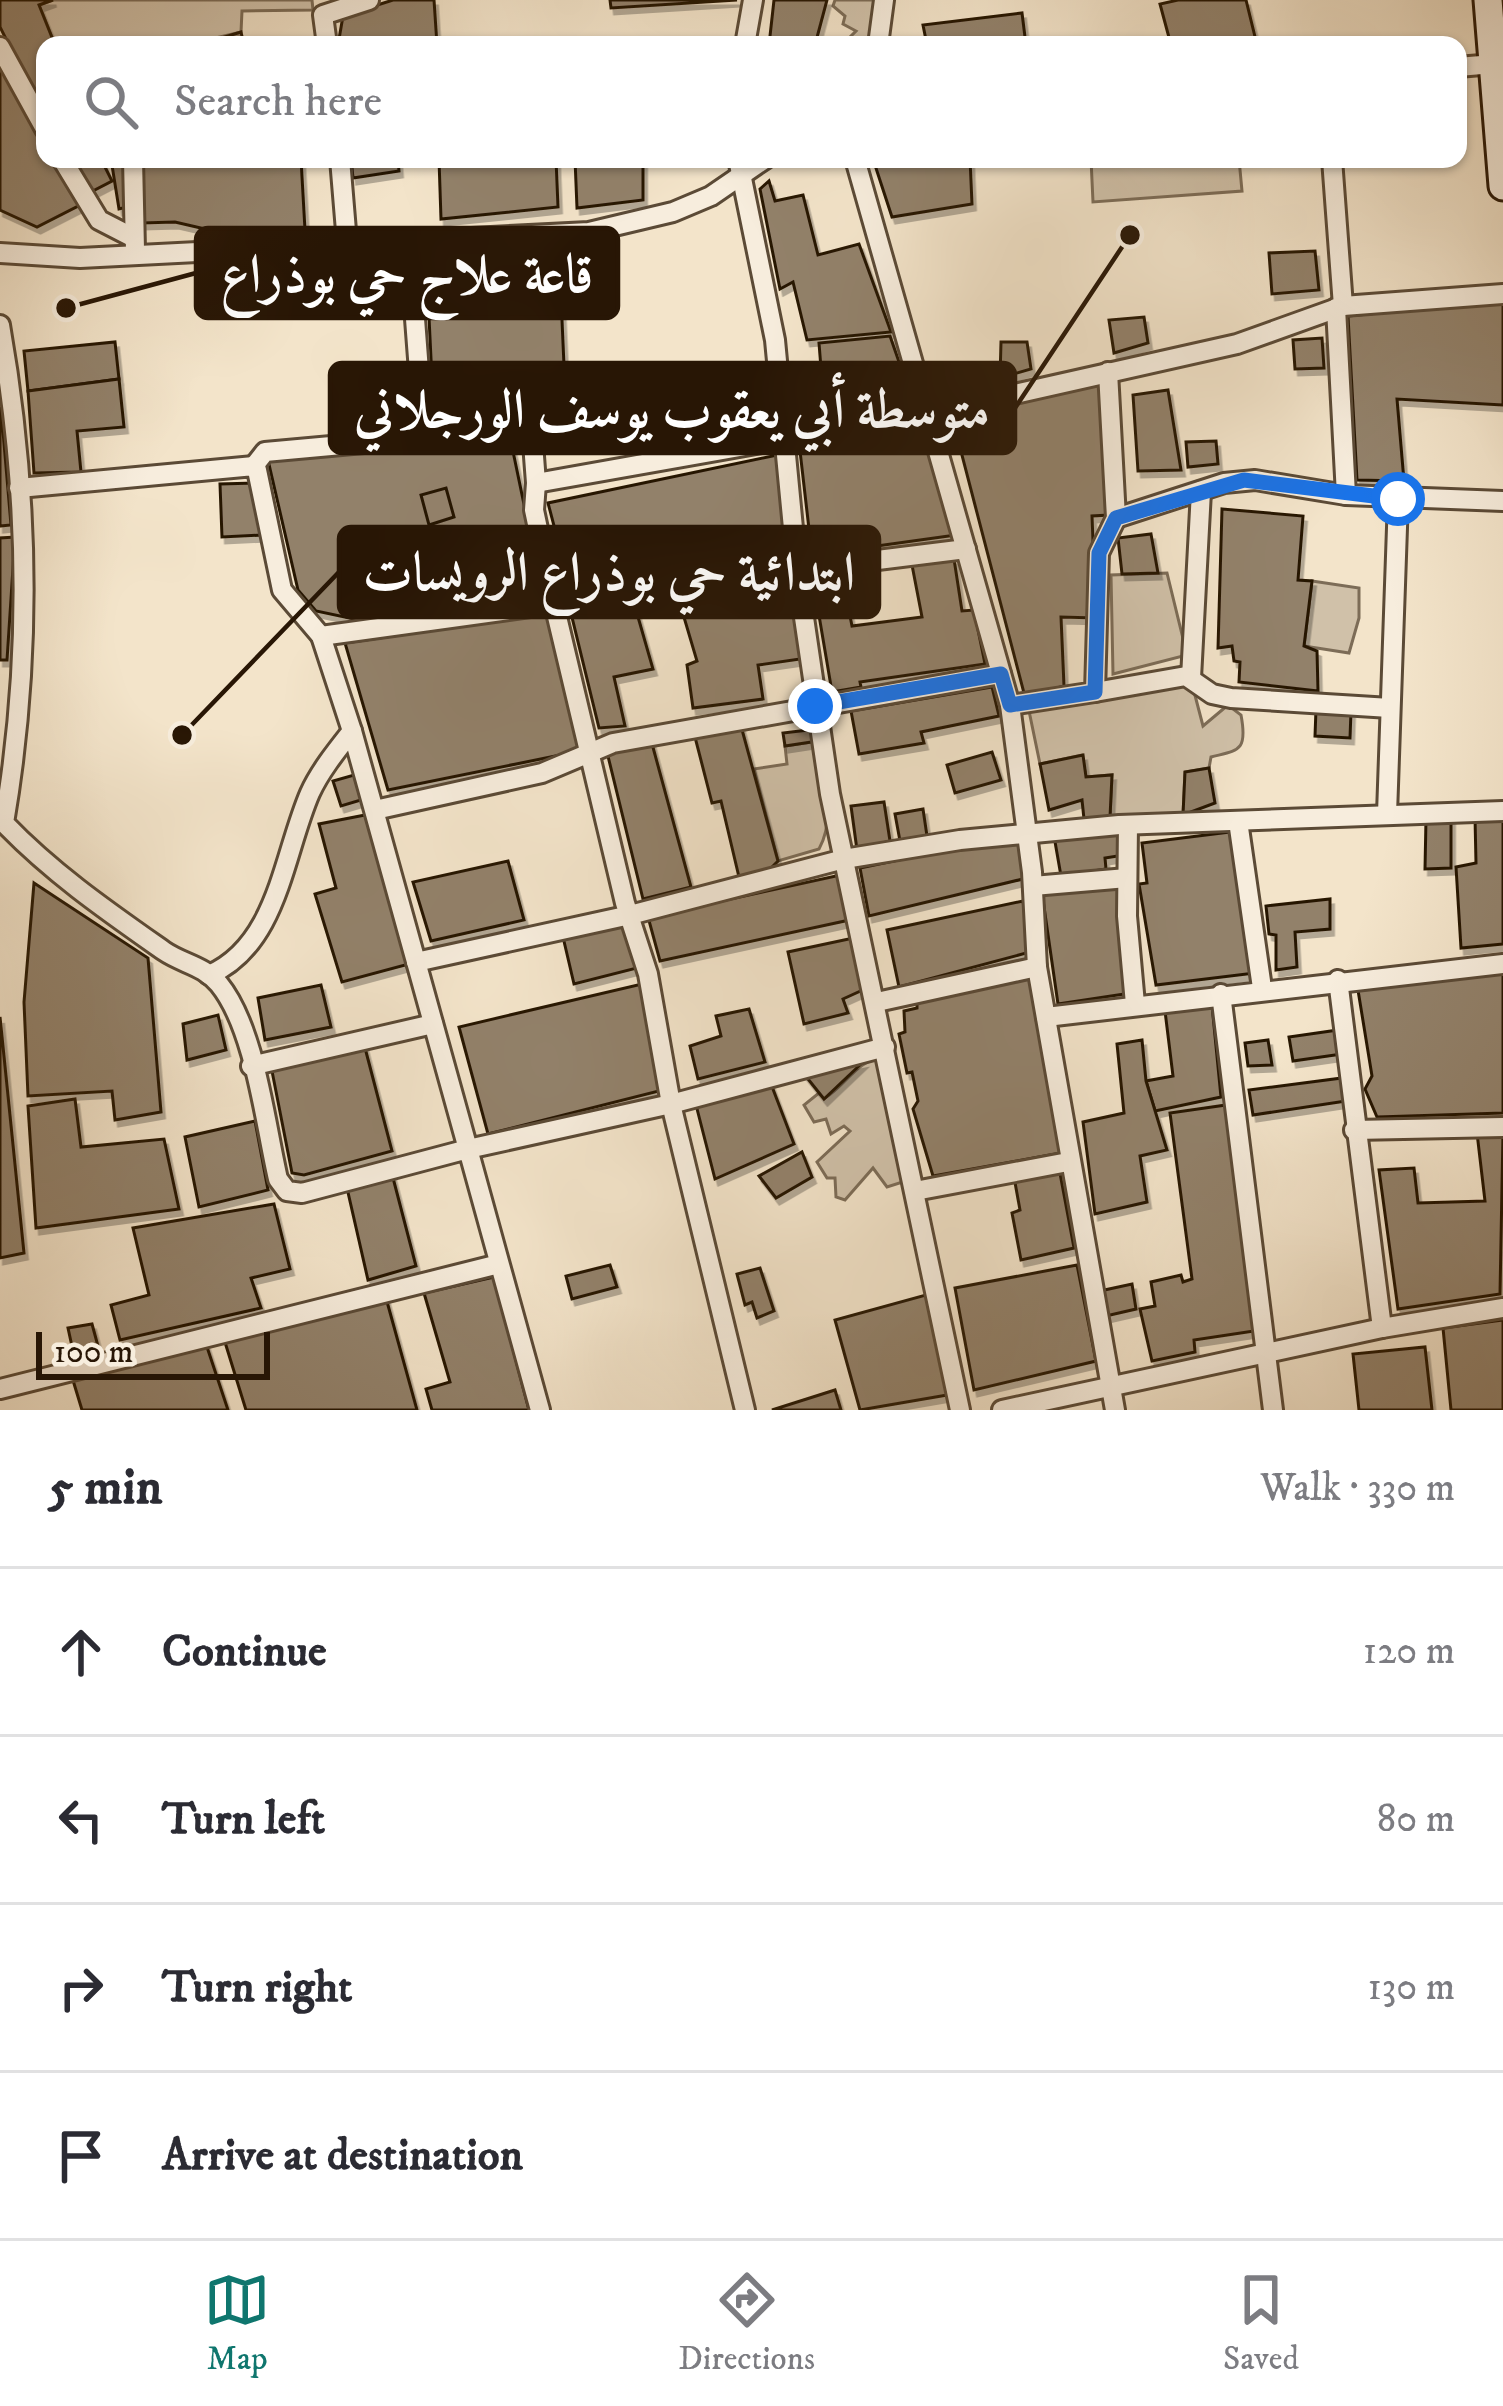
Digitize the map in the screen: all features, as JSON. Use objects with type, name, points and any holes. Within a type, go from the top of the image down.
[{"type":"street","points":[[319,8],[369,0]]},
{"type":"street","points":[[746,36],[752,0]]},
{"type":"street","points":[[879,36],[884,0]]},
{"type":"street","points":[[1488,0],[1503,186]]},
{"type":"street","points":[[0,47],[36,112]]},
{"type":"street","points":[[1467,66],[1493,64]]},
{"type":"street","points":[[67,168],[99,220],[135,245]]},
{"type":"street","points":[[133,168],[135,245]]},
{"type":"street","points":[[341,168],[347,243]]},
{"type":"street","points":[[0,253],[80,258],[135,245],[347,243],[589,232],[649,221],[711,196],[738,168]]},
{"type":"street","points":[[738,168],[775,340],[815,706],[960,1410]]},
{"type":"street","points":[[858,168],[1010,705],[1034,886],[1037,968],[1115,1410]]},
{"type":"street","points":[[1332,168],[1346,495]]},
{"type":"street","points":[[410,240],[424,436]]},
{"type":"street","points":[[536,483],[930,413],[1259,338],[1340,307],[1503,294]]},
{"type":"street","points":[[0,325],[25,543],[20,730],[2,824],[50,870],[171,956],[209,975],[239,1019],[278,1179],[287,1191],[302,1193],[885,1047]]},
{"type":"street","points":[[1095,692],[1099,553],[1116,518],[1108,371]]},
{"type":"street","points":[[19,488],[254,466],[265,452],[424,436],[519,429],[533,443],[534,510],[554,604],[589,757],[648,974],[671,1104],[745,1410]]},
{"type":"street","points":[[254,466],[265,496],[282,590],[321,636],[352,731],[540,1410]]},
{"type":"street","points":[[1116,518],[1224,483],[1272,480],[1346,495],[1503,501]]},
{"type":"street","points":[[1191,678],[1201,491]]},
{"type":"street","points":[[1387,814],[1398,499]]},
{"type":"street","points":[[321,636],[966,549]]},
{"type":"street","points":[[375,810],[542,773],[613,743],[1001,674]]},
{"type":"street","points":[[1010,705],[1191,678],[1205,690],[1231,698],[1390,708]]},
{"type":"street","points":[[209,975],[247,952],[292,850],[310,792],[352,731]]},
{"type":"street","points":[[416,962],[630,915],[844,859],[1028,832],[1503,811]]},
{"type":"street","points":[[1238,821],[1262,988]]},
{"type":"street","points":[[1128,825],[1135,1004]]},
{"type":"street","points":[[1034,886],[1127,878]]},
{"type":"street","points":[[1046,1017],[1262,988],[1503,964]]},
{"type":"street","points":[[878,1002],[1037,968]]},
{"type":"street","points":[[1338,980],[1382,1328]]},
{"type":"street","points":[[1220,994],[1273,1410]]},
{"type":"street","points":[[251,1066],[433,1024]]},
{"type":"street","points":[[1354,1130],[1503,1127]]},
{"type":"street","points":[[915,1191],[1068,1162]]},
{"type":"street","points":[[0,1389],[499,1264]]},
{"type":"street","points":[[1002,1410],[1382,1328],[1503,1308]]},
{"type":"shaded area","points":[[53,0],[312,0],[313,10],[242,11],[241,32],[224,36],[51,36],[39,5]]},
{"type":"shaded area","points":[[835,0],[881,0],[873,36],[851,36],[856,31],[843,24],[845,16],[833,6]]},
{"type":"shaded area","points":[[1091,168],[1240,168],[1242,191],[1093,202]]},
{"type":"shaded area","points":[[1167,573],[1187,655],[1113,674],[1111,575]]},
{"type":"shaded area","points":[[1312,581],[1359,588],[1359,618],[1349,653],[1304,646]]},
{"type":"shaded area","points":[[1191,680],[1203,726],[1228,705],[1241,715],[1243,736],[1239,747],[1211,757],[1209,768],[1185,772],[1183,815],[1110,817],[1112,775],[1086,777],[1082,755],[1040,764],[1028,706]]},
{"type":"shaded area","points":[[818,741],[827,796],[824,837],[819,849],[778,861],[754,769],[787,764],[785,746]]},
{"type":"shaded area","points":[[883,1057],[909,1180],[887,1187],[873,1168],[845,1200],[836,1197],[835,1178],[827,1178],[817,1162],[850,1131],[844,1126],[831,1134],[826,1119],[814,1122],[804,1105],[819,1093],[825,1098],[859,1068]]},
{"type":"building","points":[[0,0],[53,0],[39,5],[51,36],[36,36],[36,99],[0,27]]},
{"type":"building","points":[[393,0],[434,0],[436,36],[340,36],[343,16]]},
{"type":"building","points":[[610,0],[737,0],[611,8]]},
{"type":"building","points":[[774,0],[827,0],[817,36],[770,36]]},
{"type":"building","points":[[1246,0],[1255,36],[1169,36],[1160,4]]},
{"type":"building","points":[[1022,13],[1025,36],[925,36],[923,25]]},
{"type":"building","points":[[0,61],[36,123],[36,168],[62,168],[82,204],[37,227],[0,210]]},
{"type":"building","points":[[74,168],[106,168],[112,181],[87,194]]},
{"type":"building","points":[[112,168],[132,168],[131,206],[119,209]]},
{"type":"building","points":[[139,168],[302,168],[305,230],[218,232],[175,222],[142,223]]},
{"type":"building","points":[[352,168],[399,168],[399,171],[353,178]]},
{"type":"building","points":[[439,168],[556,168],[558,207],[441,219]]},
{"type":"building","points":[[575,168],[643,168],[643,200],[577,208]]},
{"type":"building","points":[[876,168],[970,168],[972,204],[892,217]]},
{"type":"building","points":[[769,181],[775,201],[803,195],[818,255],[859,244],[891,332],[807,340],[793,282],[780,289],[760,189]]},
{"type":"building","points":[[1315,251],[1319,290],[1272,294],[1269,253]]},
{"type":"building","points":[[559,252],[566,411],[434,421],[426,255]]},
{"type":"building","points":[[1503,301],[1503,405],[1397,399],[1404,481],[1357,480],[1348,316]]},
{"type":"building","points":[[1144,317],[1148,343],[1114,353],[1109,320]]},
{"type":"building","points":[[890,336],[906,382],[823,393],[819,343]]},
{"type":"building","points":[[1322,338],[1324,368],[1295,369],[1293,340]]},
{"type":"building","points":[[115,342],[119,379],[28,391],[24,351]]},
{"type":"building","points":[[1001,342],[1027,342],[1031,369],[1000,378]]},
{"type":"building","points":[[119,379],[124,427],[77,431],[81,472],[34,473],[28,391]]},
{"type":"building","points":[[1095,382],[1103,393],[1109,515],[1092,516],[1096,618],[1061,617],[1064,686],[1025,697],[951,413]]},
{"type":"building","points":[[1168,390],[1181,470],[1138,471],[1133,395]]},
{"type":"building","points":[[0,408],[11,525],[0,526]]},
{"type":"building","points":[[928,426],[956,535],[812,555],[800,451]]},
{"type":"building","points":[[510,437],[541,586],[354,619],[316,611],[298,590],[268,460]]},
{"type":"building","points":[[1216,441],[1218,464],[1188,467],[1186,442]]},
{"type":"building","points":[[782,454],[791,558],[570,587],[548,503]]},
{"type":"building","points":[[260,483],[262,535],[222,537],[220,484]]},
{"type":"building","points":[[446,488],[454,517],[429,525],[421,495]]},
{"type":"building","points":[[1222,509],[1303,516],[1298,580],[1312,581],[1304,646],[1317,651],[1318,691],[1239,682],[1240,662],[1234,661],[1232,646],[1218,648]]},
{"type":"building","points":[[1151,534],[1158,573],[1122,574],[1118,538]]},
{"type":"building","points":[[15,537],[7,660],[0,660],[0,538]]},
{"type":"building","points":[[954,559],[962,611],[974,610],[985,664],[860,682],[861,687],[832,692],[813,580],[842,575],[852,626],[922,617],[912,565]]},
{"type":"building","points":[[796,582],[807,658],[758,665],[763,699],[693,708],[687,665],[697,661],[678,597]]},
{"type":"building","points":[[634,603],[653,669],[614,677],[625,726],[599,728],[570,609]]},
{"type":"building","points":[[551,613],[580,751],[388,790],[345,643]]},
{"type":"building","points":[[992,687],[999,716],[921,732],[924,743],[859,754],[851,711]]},
{"type":"building","points":[[1316,709],[1351,711],[1350,738],[1315,736]]},
{"type":"building","points":[[741,726],[778,861],[767,872],[739,877],[721,801],[712,803],[695,737]]},
{"type":"building","points":[[817,729],[818,741],[785,746],[783,733]]},
{"type":"building","points":[[651,740],[691,887],[643,899],[606,748]]},
{"type":"building","points":[[992,752],[1001,780],[955,793],[947,765]]},
{"type":"building","points":[[1083,755],[1086,777],[1112,775],[1110,817],[1084,819],[1082,800],[1049,810],[1040,764]]},
{"type":"building","points":[[1209,768],[1215,803],[1183,815],[1185,772]]},
{"type":"building","points":[[354,775],[361,800],[341,806],[333,781]]},
{"type":"building","points":[[884,802],[890,841],[857,850],[851,806]]},
{"type":"building","points":[[923,809],[927,836],[900,841],[895,814]]},
{"type":"building","points":[[365,815],[409,964],[342,982],[315,894],[336,888],[319,824]]},
{"type":"building","points":[[1475,817],[1503,817],[1503,944],[1461,948],[1456,867],[1476,863]]},
{"type":"building","points":[[1451,818],[1451,868],[1425,869],[1426,819]]},
{"type":"building","points":[[1122,829],[1124,855],[1105,858],[1106,869],[1061,876],[1054,836]]},
{"type":"building","points":[[1230,832],[1255,973],[1156,985],[1139,884],[1147,883],[1142,843]]},
{"type":"building","points":[[1019,835],[1027,878],[869,916],[860,868]]},
{"type":"building","points":[[508,861],[524,920],[431,941],[413,882]]},
{"type":"building","points":[[845,874],[854,919],[660,961],[648,917]]},
{"type":"building","points":[[34,883],[148,958],[161,1112],[115,1120],[112,1091],[28,1096],[24,1002]]},
{"type":"building","points":[[1123,886],[1131,993],[1058,1004],[1042,893]]},
{"type":"building","points":[[1330,899],[1330,929],[1295,932],[1297,967],[1276,970],[1276,935],[1269,934],[1266,906]]},
{"type":"building","points":[[1023,901],[1030,952],[899,987],[887,930]]},
{"type":"building","points":[[632,923],[641,967],[574,984],[563,937]]},
{"type":"building","points":[[858,937],[864,962],[857,966],[867,988],[843,999],[848,1013],[804,1024],[788,952]]},
{"type":"building","points":[[1503,971],[1503,1113],[1377,1117],[1365,1089],[1372,1076],[1357,984]]},
{"type":"building","points":[[1033,978],[1061,1153],[933,1176],[913,1109],[918,1101],[899,1034],[905,1032],[904,1011],[917,1008],[917,1000]]},
{"type":"building","points":[[642,984],[665,1082],[659,1091],[488,1134],[459,1027]]},
{"type":"building","points":[[321,985],[331,1027],[265,1040],[258,998]]},
{"type":"building","points":[[1212,1005],[1221,1097],[1155,1111],[1146,1081],[1173,1076],[1165,1011]]},
{"type":"building","points":[[749,1009],[765,1062],[698,1079],[690,1046],[721,1036],[716,1016]]},
{"type":"building","points":[[218,1015],[226,1050],[187,1060],[183,1024]]},
{"type":"building","points":[[0,1017],[24,1253],[0,1258]]},
{"type":"building","points":[[1338,1030],[1342,1054],[1293,1061],[1289,1037]]},
{"type":"building","points":[[1142,1040],[1146,1081],[1167,1150],[1140,1156],[1147,1202],[1095,1214],[1083,1122],[1124,1113],[1117,1044]]},
{"type":"building","points":[[1268,1040],[1272,1065],[1248,1066],[1245,1043]]},
{"type":"building","points":[[364,1044],[392,1151],[304,1175],[292,1173],[271,1066]]},
{"type":"building","points":[[862,1063],[824,1099],[804,1074]]},
{"type":"building","points":[[1342,1078],[1346,1101],[1253,1115],[1249,1090]]},
{"type":"building","points":[[771,1084],[794,1144],[715,1179],[695,1101]]},
{"type":"building","points":[[75,1099],[81,1147],[164,1139],[179,1209],[36,1228],[28,1106]]},
{"type":"building","points":[[1226,1105],[1254,1331],[1194,1340],[1195,1352],[1152,1361],[1140,1309],[1155,1306],[1151,1282],[1181,1275],[1183,1282],[1192,1279],[1170,1113]]},
{"type":"building","points":[[255,1121],[268,1190],[199,1207],[185,1137]]},
{"type":"building","points":[[1503,1132],[1500,1294],[1398,1309],[1379,1170],[1414,1168],[1418,1203],[1485,1201],[1477,1133]]},
{"type":"building","points":[[802,1152],[812,1177],[776,1198],[759,1176]]},
{"type":"building","points":[[1059,1168],[1074,1248],[1021,1260],[1012,1213],[1020,1210],[1014,1177]]},
{"type":"building","points":[[392,1174],[416,1266],[368,1280],[347,1188]]},
{"type":"building","points":[[274,1204],[290,1269],[251,1278],[261,1308],[120,1340],[111,1305],[149,1295],[133,1228]]},
{"type":"building","points":[[610,1265],[617,1287],[572,1299],[566,1276]]},
{"type":"building","points":[[1077,1265],[1096,1361],[974,1390],[955,1288]]},
{"type":"building","points":[[760,1268],[774,1311],[757,1318],[752,1302],[745,1305],[737,1274]]},
{"type":"building","points":[[494,1277],[529,1410],[432,1410],[426,1389],[450,1382],[424,1293]]},
{"type":"building","points":[[1132,1284],[1136,1309],[1106,1316],[1100,1291]]},
{"type":"building","points":[[933,1293],[953,1394],[860,1410],[835,1320]]},
{"type":"building","points":[[386,1298],[417,1410],[246,1410],[224,1339]]},
{"type":"building","points":[[1503,1320],[1503,1410],[1451,1410],[1443,1328]]},
{"type":"building","points":[[92,1324],[98,1346],[73,1351],[68,1328]]},
{"type":"building","points":[[206,1344],[228,1410],[82,1410],[72,1377]]},
{"type":"building","points":[[1425,1347],[1432,1410],[1359,1410],[1353,1354]]},
{"type":"building","points":[[835,1390],[841,1410],[772,1410]]},
{"type":"place","name":"متوسطة أبي يعقوب يوسف الورجلاني","points":[[1130,235]]},
{"type":"place","name":"قاعة علاج حي بوذراع","points":[[66,308]]},
{"type":"place","name":"ابتدائية حي بوذراع الرويسات","points":[[182,735]]},
{"type":"route","points":[[815,706],[1001,674],[1010,705],[1095,692],[1099,553],[1103,535],[1116,518],[1244,480],[1398,499]]}]
